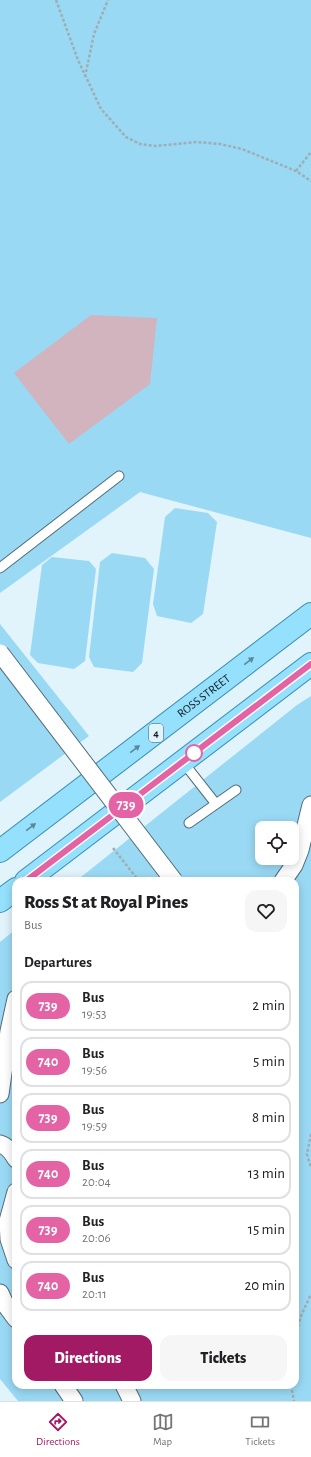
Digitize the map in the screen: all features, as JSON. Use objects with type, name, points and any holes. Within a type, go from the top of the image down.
[{"type":"main road","name":"ROSS STREET","points":[[0,851],[311,614]]},
{"type":"main road","points":[[31,877],[311,664]]},
{"type":"main road","points":[[0,901],[12,892]]},
{"type":"street","points":[[0,652],[171,877]]},
{"type":"street","points":[[286,877],[294,865],[300,850],[311,806]]},
{"type":"street","points":[[0,1094],[12,1018]]},
{"type":"street","points":[[0,1144],[12,1153]]},
{"type":"street","points":[[0,1204],[9,1200],[12,1196]]},
{"type":"street","points":[[12,1206],[8,1221],[9,1239],[12,1248]]},
{"type":"street","points":[[0,1293],[5,1304],[12,1314]]},
{"type":"street","points":[[66,1389],[74,1401]]},
{"type":"street","points":[[126,1389],[132,1401]]},
{"type":"lane","points":[[0,568],[119,476]]},
{"type":"lane","points":[[183,762],[216,804]]},
{"type":"lane","points":[[189,823],[236,790]]},
{"type":"path","points":[[56,0],[85,78],[101,109],[126,138],[140,144],[156,146],[196,142],[220,144],[242,149],[296,171],[311,181]]},
{"type":"path","points":[[85,78],[94,34],[108,0]]},
{"type":"path","points":[[296,171],[311,152]]},
{"type":"path","points":[[113,848],[136,877]]},
{"type":"path","points":[[311,1134],[307,1154],[311,1168]]},
{"type":"path","points":[[299,1323],[311,1294]]},
{"type":"path","points":[[292,1389],[294,1401]]},
{"type":"shaded area","points":[[0,0],[311,0],[311,538],[140,492],[0,593]]},
{"type":"shaded area","points":[[175,508],[208,513],[217,522],[203,614],[191,623],[157,616],[153,604],[165,517]]},
{"type":"shaded area","points":[[112,553],[145,558],[154,569],[142,663],[133,672],[94,667],[89,657],[100,562]]},
{"type":"shaded area","points":[[52,557],[89,561],[96,569],[85,661],[74,669],[38,663],[30,655],[42,565]]},
{"type":"shaded area","points":[[0,624],[89,736],[0,802]]},
{"type":"shaded area","points":[[311,696],[311,1401],[18,1401],[0,1379],[0,942],[12,932],[12,1389],[299,1389],[299,877],[81,877],[297,705]]},
{"type":"building","points":[[91,315],[157,318],[150,384],[69,444],[14,373]]},
{"type":"bus line","name":"739","points":[[31,877],[311,664]]}]
